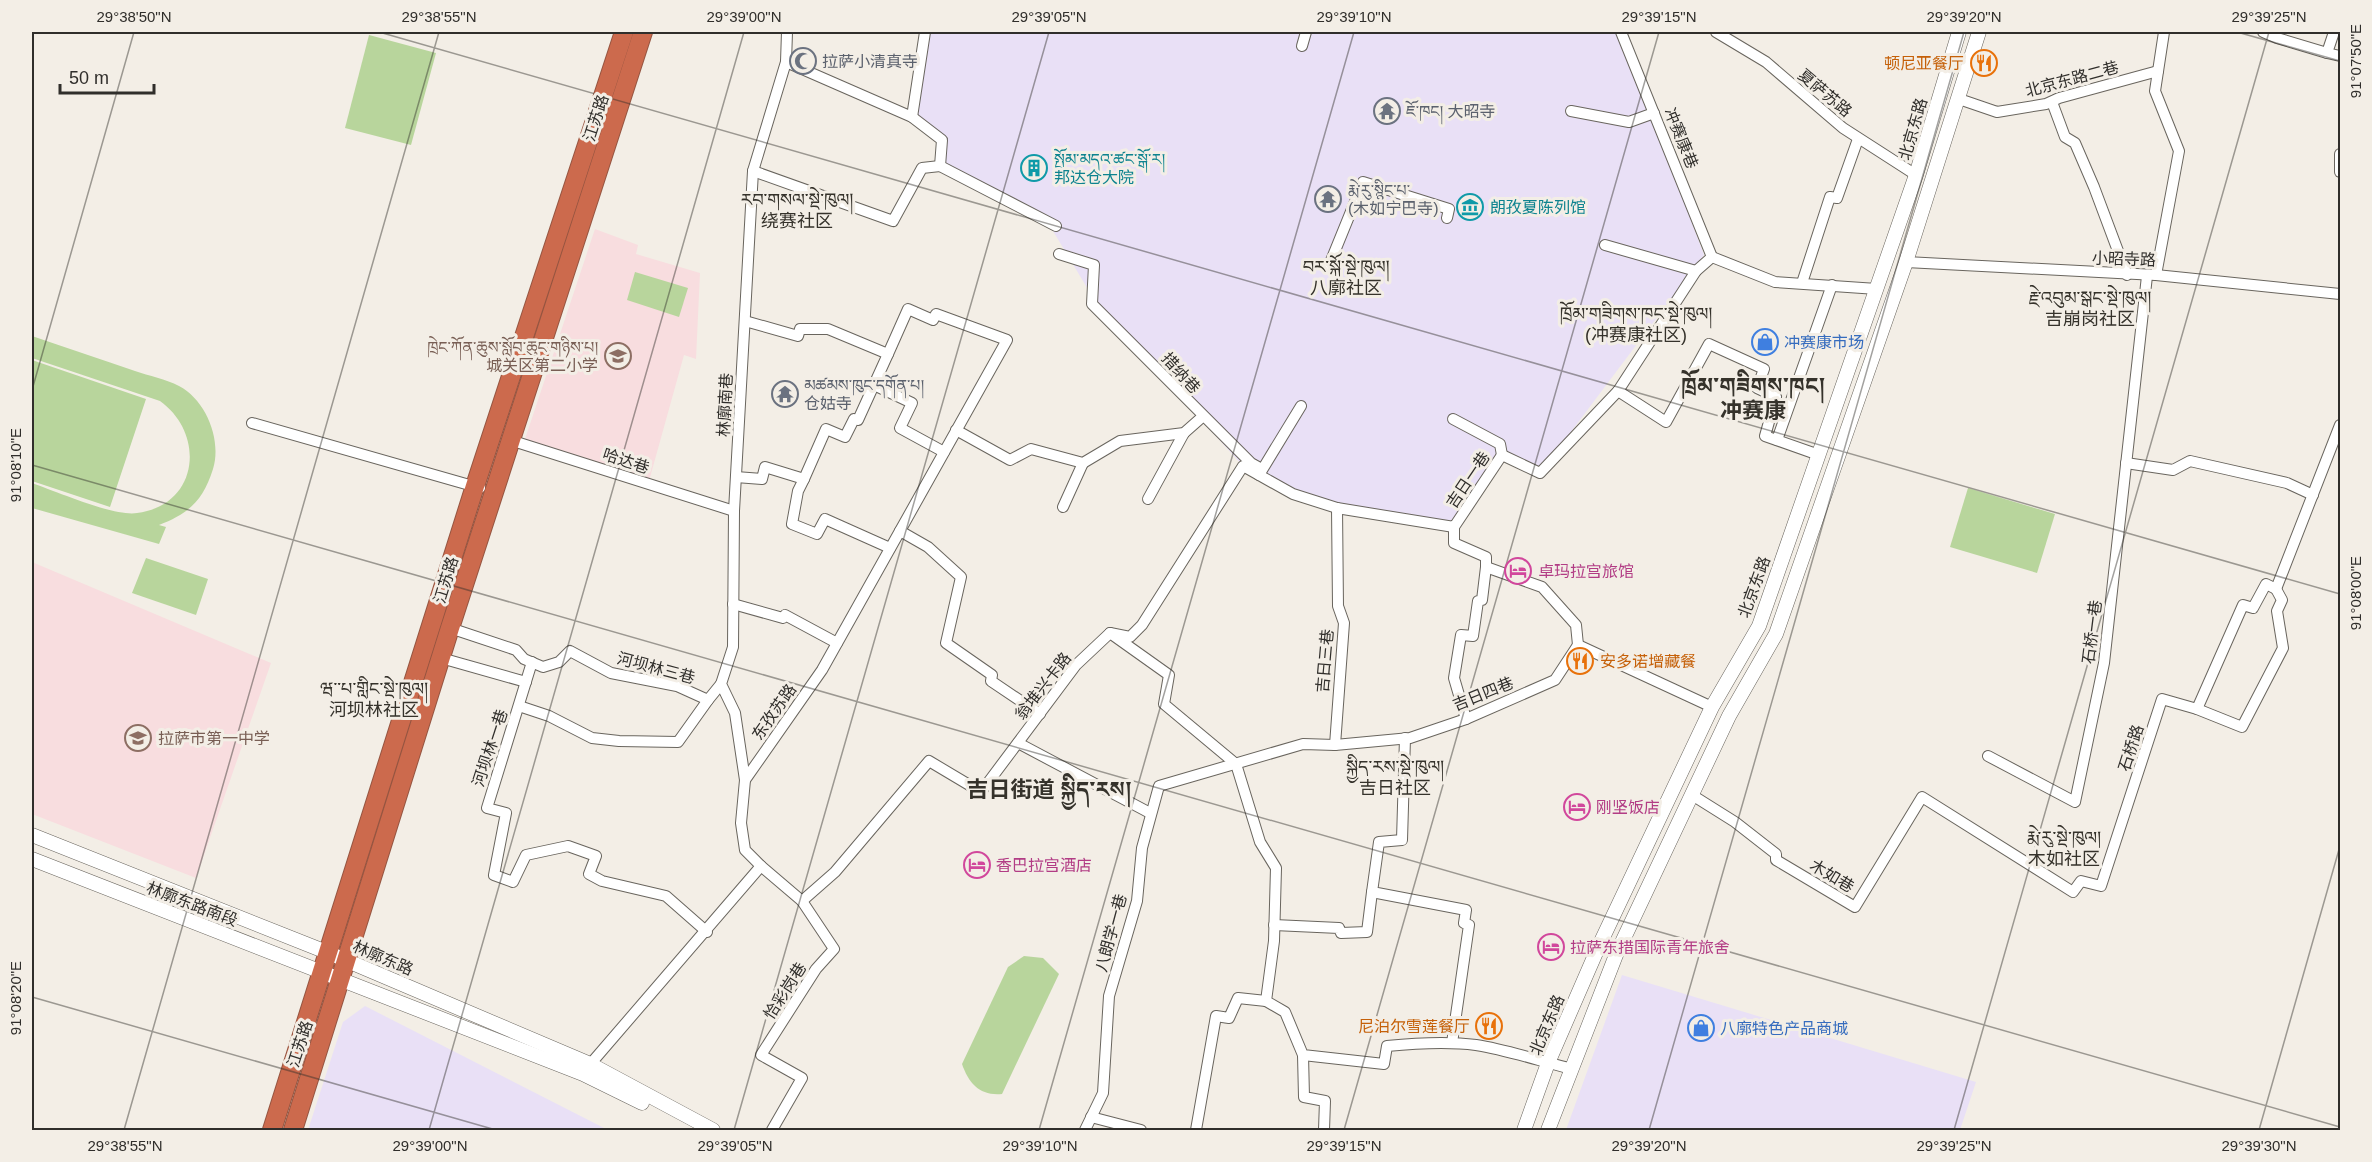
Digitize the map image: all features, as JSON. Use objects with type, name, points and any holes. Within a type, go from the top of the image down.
[{"type":"highway","name":"江苏路","points":[[293,1131],[334,966],[475,486],[624,32]]},
{"type":"highway","name":"江苏路","points":[[272,1131],[334,966],[441,658],[643,32]]},
{"type":"main road","name":"北京东路","points":[[1524,1131],[1548,1063],[1598,948],[1712,707],[1759,626],[1916,175],[1959,32]]},
{"type":"main road","name":"北京东路","points":[[1548,1131],[1616,956],[1729,716],[1776,634],[1906,262],[1979,32]]},
{"type":"main road","name":"林廓东路","points":[[32,835],[334,966],[587,1069],[713,1131]]},
{"type":"main road","name":"林廓东路南段","points":[[32,859],[334,966]]},
{"type":"main road","name":"林廓东路","points":[[587,1069],[696,1131]]},
{"type":"street","name":"林廓南巷","points":[[721,684],[733,647],[735,477],[748,322],[753,171],[786,62],[787,32]]},
{"type":"street","points":[[912,117],[925,32]]},
{"type":"street","points":[[1302,46],[1306,32]]},
{"type":"street","name":"冲赛康巷","points":[[1621,32],[1712,257]]},
{"type":"street","name":"夏萨苏路","points":[[1716,32],[1766,62],[1858,139],[1916,175]]},
{"type":"street","points":[[2151,275],[2178,151],[2155,91],[2164,32]]},
{"type":"street","points":[[2263,32],[2340,56]]},
{"type":"street","points":[[2326,53],[2334,32]]},
{"type":"street","points":[[786,62],[912,117],[942,140],[940,166]]},
{"type":"street","name":"北京东路二巷","points":[[1959,99],[1997,112],[2052,102],[2059,98],[2158,70]]},
{"type":"street","points":[[2052,102],[2065,137],[2075,143],[2127,274]]},
{"type":"street","points":[[1571,111],[1629,122],[1654,113]]},
{"type":"street","points":[[1802,283],[1830,197],[1837,198],[1858,139]]},
{"type":"street","points":[[2340,154],[2340,172]]},
{"type":"street","points":[[753,171],[894,221],[922,168],[940,166],[1056,226]]},
{"type":"street","points":[[1328,268],[1363,182],[1449,209],[1447,218]]},
{"type":"street","points":[[1605,245],[1696,271]]},
{"type":"street","points":[[1059,254],[1094,265],[1092,304],[1259,471]]},
{"type":"street","points":[[1712,257],[1775,282],[1877,289]]},
{"type":"street","name":"吉日一巷","points":[[1259,471],[1293,494],[1337,508],[1454,527],[1502,455],[1540,473],[1618,391],[1696,271],[1712,257]]},
{"type":"street","name":"小昭寺路","points":[[1906,262],[2151,275],[2340,294]]},
{"type":"street","name":"石桥一巷","points":[[1988,756],[2075,802],[2104,663],[2126,464],[2151,275]]},
{"type":"street","points":[[1777,440],[1832,285]]},
{"type":"street","name":"措纳巷","points":[[1094,302],[1243,466]]},
{"type":"street","name":"东孜苏路","points":[[761,866],[745,850],[741,823],[745,780],[822,670],[1007,340],[936,314],[933,320],[908,309],[888,354]]},
{"type":"street","points":[[748,322],[780,332]]},
{"type":"street","points":[[748,322],[798,336],[800,329],[828,329],[888,354],[858,420],[854,419],[845,437],[826,429],[798,491],[792,524],[817,534],[825,519],[890,548]]},
{"type":"street","points":[[1618,391],[1666,422],[1709,344],[1764,369],[1757,388],[1776,397],[1765,436],[1819,455]]},
{"type":"street","points":[[874,385],[912,403],[900,428],[944,452]]},
{"type":"street","points":[[1259,471],[1301,406]]},
{"type":"street","points":[[1149,500],[1184,433],[1201,418]]},
{"type":"street","points":[[1453,419],[1500,444],[1502,455]]},
{"type":"street","points":[[252,423],[475,486],[493,494]]},
{"type":"street","points":[[2276,589],[2340,425]]},
{"type":"street","points":[[956,430],[1010,460],[1031,449],[1083,463]]},
{"type":"street","points":[[1063,507],[1083,463],[1120,441],[1184,433]]},
{"type":"street","name":"哈达巷","points":[[510,440],[734,511]]},
{"type":"street","points":[[2126,464],[2174,470],[2190,460],[2287,483],[2313,495]]},
{"type":"street","points":[[1110,633],[1130,637],[1142,625],[1243,466],[1259,471]]},
{"type":"street","points":[[735,477],[762,479],[765,467],[804,479]]},
{"type":"street","name":"吉日三巷","points":[[1335,745],[1344,623],[1338,606],[1337,508]]},
{"type":"street","points":[[1454,527],[1454,543],[1486,557],[1482,600],[1478,601],[1473,636],[1461,635],[1454,678],[1466,719]]},
{"type":"street","points":[[900,531],[928,547],[961,577],[946,643],[992,675],[991,681],[1040,714]]},
{"type":"street","points":[[1486,567],[1542,587],[1576,625],[1578,645],[1712,707]]},
{"type":"street","points":[[2266,584],[2276,589],[2282,600],[2277,611],[2283,648],[2242,727],[2197,709],[2243,605],[2253,608],[2266,584]]},
{"type":"street","points":[[733,604],[783,618],[785,615],[837,643]]},
{"type":"street","points":[[450,628],[516,650],[524,659],[532,662]]},
{"type":"street","points":[[1110,633],[1169,675],[1164,704],[1236,764],[1260,842],[1276,868],[1274,925],[1266,1001]]},
{"type":"street","name":"翁堆兴卡路","points":[[802,901],[835,872],[929,761],[981,792],[1076,665],[1110,633]]},
{"type":"street","name":"吉日四巷","points":[[1236,764],[1303,744],[1335,745],[1405,738],[1466,719],[1555,680],[1578,645]]},
{"type":"street","name":"河坝林三巷","points":[[532,662],[543,667],[560,662],[570,651],[611,673],[677,686],[708,700],[721,684]]},
{"type":"street","points":[[441,658],[526,682]]},
{"type":"street","name":"河坝林一巷","points":[[532,662],[487,808],[506,813],[494,875],[513,882],[526,855],[568,846],[596,856],[589,874],[602,881],[666,896],[707,932]]},
{"type":"street","points":[[721,684],[735,713],[745,780]]},
{"type":"street","name":"石桥路","points":[[1922,796],[2073,892],[2081,881],[2101,886],[2162,699],[2197,709]]},
{"type":"street","points":[[519,706],[549,716],[592,738],[678,742],[708,700]]},
{"type":"street","points":[[1274,925],[1339,928],[1341,933],[1367,932],[1379,842],[1402,840],[1405,738]]},
{"type":"street","points":[[1018,743],[1150,813]]},
{"type":"street","name":"八朗学一巷","points":[[1085,1131],[1103,1093],[1109,996],[1137,901],[1142,848],[1159,786],[1236,764]]},
{"type":"street","name":"木如巷","points":[[1692,795],[1735,822],[1776,854],[1776,860],[1855,907],[1922,796]]},
{"type":"street","points":[[587,1069],[707,932],[761,866]]},
{"type":"street","name":"恰彩岗巷","points":[[761,866],[802,901],[834,950],[816,969],[761,1055],[802,1078],[772,1131]]},
{"type":"street","points":[[1372,892],[1466,910],[1464,923],[1469,925],[1452,1043]]},
{"type":"street","points":[[1196,1131],[1216,1016],[1229,1018],[1238,998],[1266,1001],[1286,1012],[1303,1055],[1304,1097],[1325,1101],[1324,1131]]},
{"type":"street","points":[[1303,1055],[1384,1064],[1387,1046],[1452,1043],[1478,1046],[1572,1069]]},
{"type":"street","points":[[1091,1118],[1141,1131]]},
{"type":"shaded area","points":[[929,32],[1620,32],[1704,255],[1540,473],[1501,455],[1454,527],[1337,508],[1243,466],[1098,306],[1047,221],[940,166],[942,140],[912,117]]},
{"type":"shaded area","name":"ཁྲེང་ཀོན་ཆུས་སློབ་ཆུང་གཉིས་པ། 城关区第二小学","points":[[595,229],[638,245],[636,254],[700,273],[696,359],[684,355],[649,481],[525,439]]},
{"type":"shaded area","name":"拉萨市第一中学","points":[[32,562],[271,663],[196,878],[32,814]]},
{"type":"shaded area","name":"八廓特色产品商城","points":[[1622,975],[1976,1082],[1960,1130],[1566,1130]]},
{"type":"shaded area","points":[[365,1006],[608,1130],[308,1130],[343,1022]]},
{"type":"green space","points":[[369,35],[436,53],[411,145],[345,128]]},
{"type":"green space","points":[[635,272],[688,288],[679,317],[627,300]]},
{"type":"green space","points":[[32,336],[163,379],[189,392],[204,411],[210,422],[215,446],[213,469],[205,489],[194,504],[179,516],[159,525],[166,527],[159,544],[32,508],[32,483],[115,511],[137,513],[158,507],[173,497],[184,483],[189,466],[189,449],[185,431],[175,415],[160,401],[32,358]]},
{"type":"green space","points":[[32,360],[146,399],[110,507],[32,481]]},
{"type":"green space","points":[[1968,488],[2055,514],[2037,573],[1950,547]]},
{"type":"green space","points":[[146,558],[208,579],[196,615],[132,593]]},
{"type":"green space","points":[[1024,956],[1043,958],[1059,974],[1002,1094],[987,1093],[972,1083],[962,1064],[1008,967]]},
{"type":"place","name":"拉萨小清真寺","points":[[803,61]]},
{"type":"place","name":"顿尼亚餐厅","points":[[1984,63]]},
{"type":"place","name":"ཇོ་ཁང། 大昭寺","points":[[1387,111]]},
{"type":"place","name":"སྤོམ་མདའ་ཚང་སྒོ་ར། 邦达仓大院","points":[[1034,168]]},
{"type":"place","name":"རྨེ་རུ་སྙིང་པ་ (木如宁巴寺)","points":[[1328,199]]},
{"type":"place","name":"朗孜夏陈列馆","points":[[1470,207]]},
{"type":"place","name":"冲赛康市场","points":[[1765,342]]},
{"type":"place","name":"ཁྲེང་ཀོན་ཆུས་སློབ་ཆུང་གཉིས་པ། 城关区第二小学","points":[[618,356]]},
{"type":"place","name":"མཚམས་ཁུང་དགོན་པ། 仓姑寺","points":[[785,394]]},
{"type":"place","name":"卓玛拉宫旅馆","points":[[1518,571]]},
{"type":"place","name":"安多诺增藏餐","points":[[1580,661]]},
{"type":"place","name":"拉萨市第一中学","points":[[138,738]]},
{"type":"place","name":"刚坚饭店","points":[[1577,807]]},
{"type":"place","name":"香巴拉宫酒店","points":[[977,865]]},
{"type":"place","name":"拉萨东措国际青年旅舍","points":[[1551,947]]},
{"type":"place","name":"尼泊尔雪莲餐厅","points":[[1489,1026]]},
{"type":"place","name":"八廓特色产品商城","points":[[1701,1028]]},
{"type":"district","name":"རབ་གསལ་སྡེ་ཁུལ། 绕赛社区","points":[[797,210]]},
{"type":"district","name":"བར་སྐོ་སྡེ་ཁུལ། 八廓社区","points":[[1346,277]]},
{"type":"district","name":"རྗེ་འབུམ་སྒང་སྡེ་ཁུལ། 吉崩岗社区","points":[[2090,308]]},
{"type":"district","name":"ཁྲོམ་གཟིགས་ཁང་སྡེ་ཁུལ། (冲赛康社区)","points":[[1636,324]]},
{"type":"district","name":"ཁྲོམ་གཟིགས་ཁང། 冲赛康","points":[[1753,398]]},
{"type":"district","name":"ཝ་་པ་གླིང་སྡེ་ཁུལ། 河坝林社区","points":[[374,699]]},
{"type":"district","name":"སྐྱིད་རས་སྡེ་ཁུལ། 吉日社区","points":[[1395,777]]},
{"type":"district","name":"吉日街道 སྐྱིད་རས།","points":[[1049,789]]},
{"type":"district","name":"རྨེ་རུ་སྡེ་ཁུལ། 木如社区","points":[[2064,848]]}]
